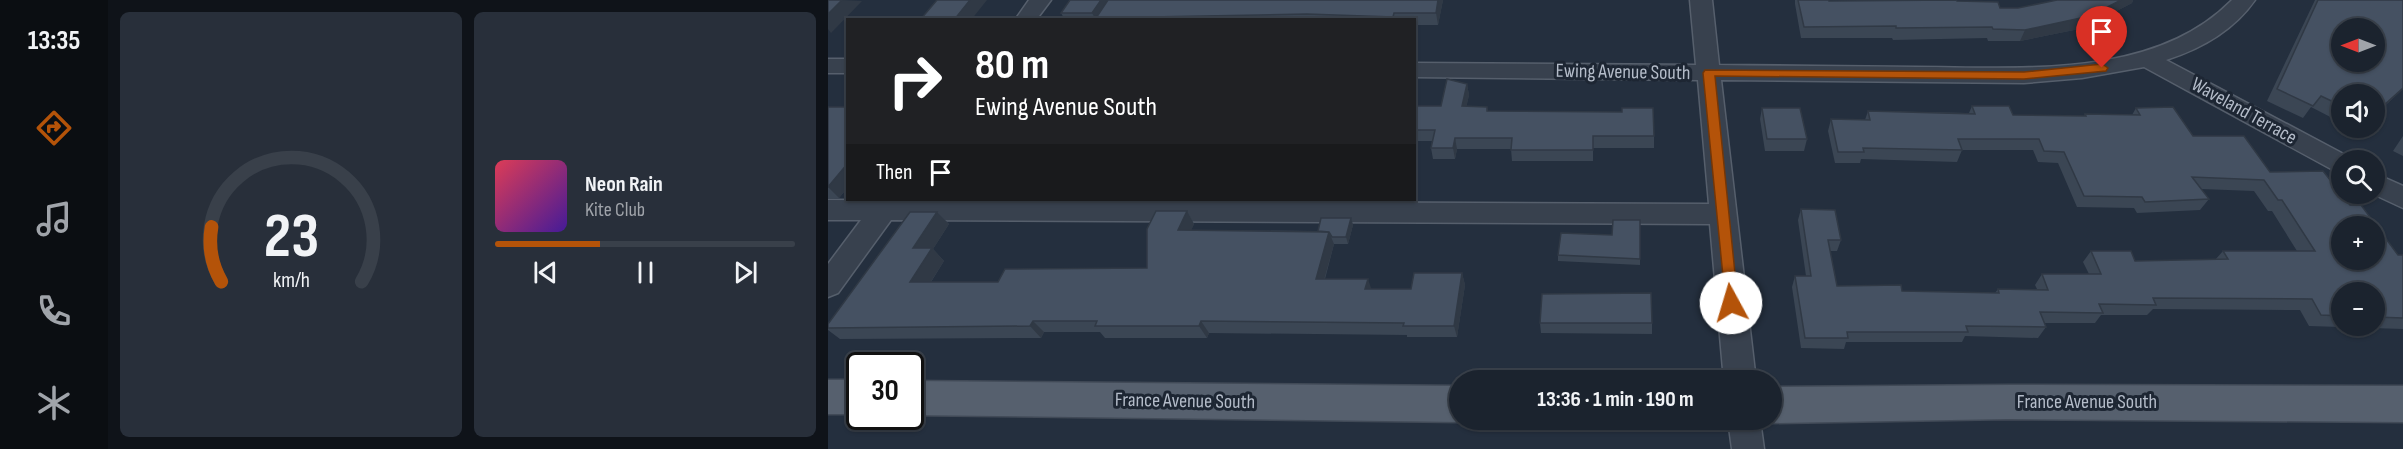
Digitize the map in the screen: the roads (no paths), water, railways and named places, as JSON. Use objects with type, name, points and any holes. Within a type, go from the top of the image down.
[{"type":"main road","points":[[828,397],[846,397]]},
{"type":"main road","name":"France Avenue South","points":[[924,398],[1449,404]]},
{"type":"main road","name":"France Avenue South","points":[[1782,405],[2008,402],[2403,404]]},
{"type":"street","points":[[1026,18],[1040,0]]},
{"type":"street","points":[[1701,0],[1739,370]]},
{"type":"street","name":"Ewing Avenue South","points":[[1416,70],[2024,75],[2084,71],[2147,58],[2182,46],[2217,26],[2244,0]]},
{"type":"street","name":"Waveland Terrace","points":[[2147,58],[2331,158]]},
{"type":"street","points":[[828,66],[846,66]]},
{"type":"street","points":[[2385,188],[2403,198]]},
{"type":"street","points":[[828,210],[887,205],[1722,214]]},
{"type":"street","points":[[828,285],[887,205]]},
{"type":"street","points":[[1745,430],[1748,449]]}]
